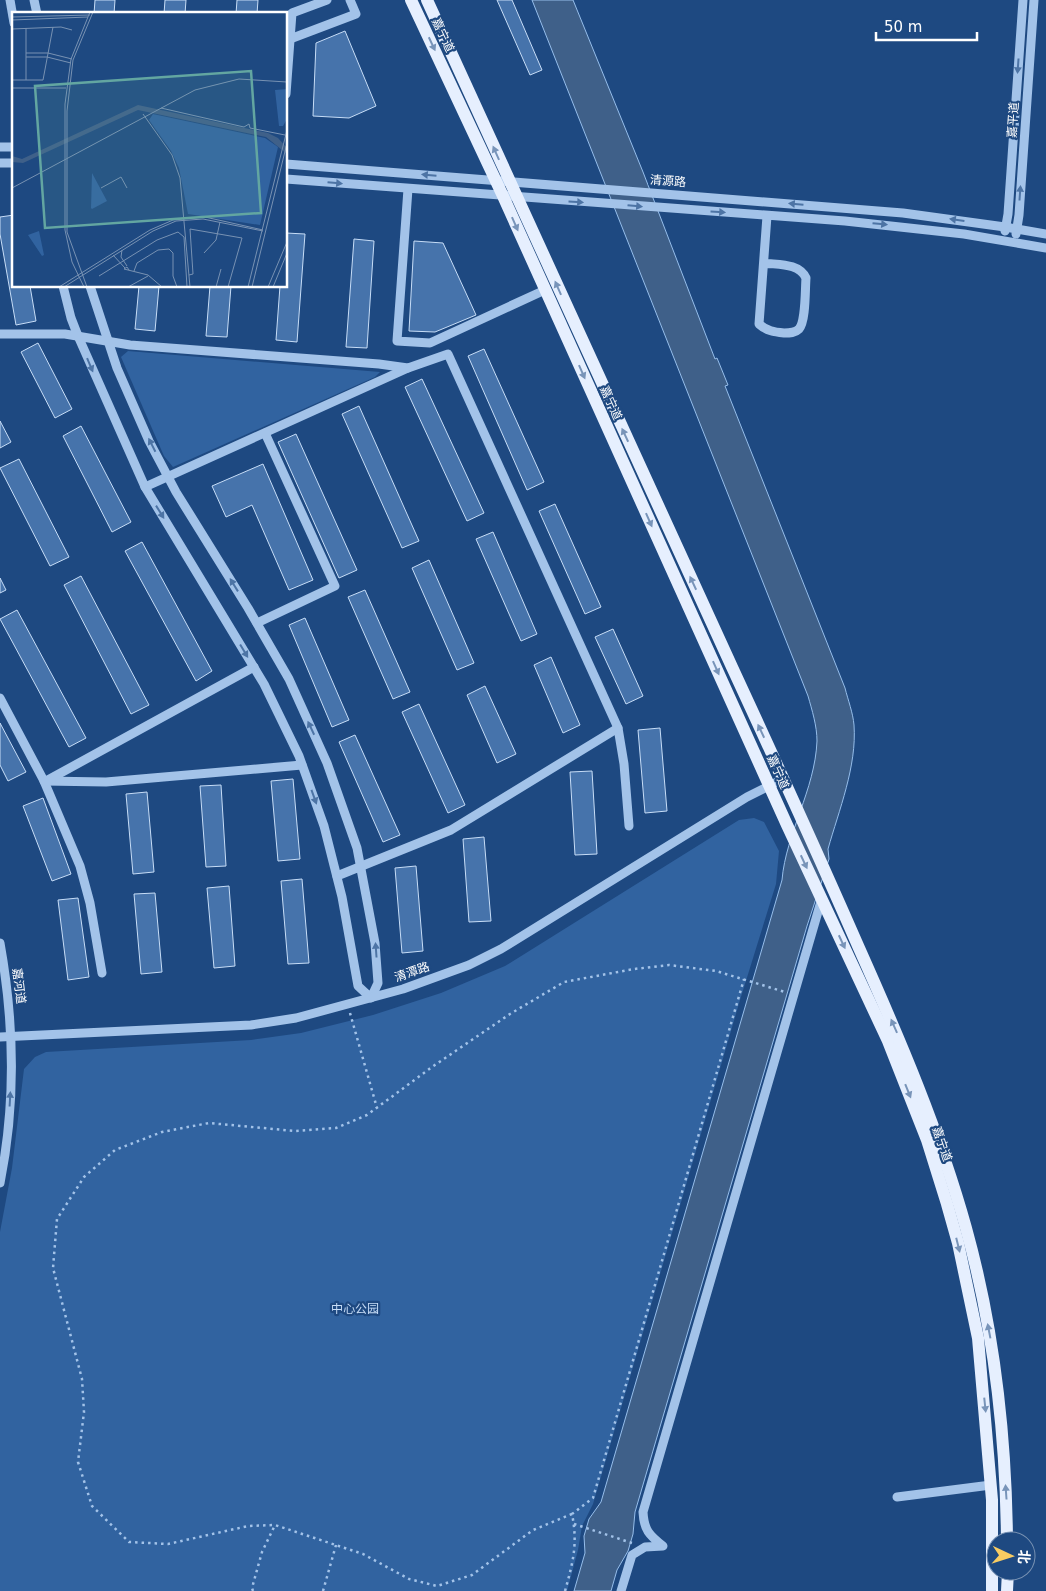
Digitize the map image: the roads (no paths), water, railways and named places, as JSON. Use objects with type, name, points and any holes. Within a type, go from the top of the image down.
[{"type":"main road","name":"嘉宁道","points":[[411,0],[503,196],[769,786],[822,898],[902,1076],[927,1140],[947,1204],[971,1300],[978,1338],[991,1485],[992,1591]]},
{"type":"main road","name":"嘉宁道","points":[[427,0],[829,879],[912,1070],[938,1137],[967,1232],[990,1337],[1001,1430],[1007,1501],[1007,1531]]},
{"type":"street","points":[[288,67],[292,14],[327,0]]},
{"type":"street","points":[[290,40],[356,14],[350,0]]},
{"type":"street","name":"嘉平道","points":[[1003,239],[1006,227],[1022,0]]},
{"type":"street","name":"嘉平道","points":[[1014,242],[1017,228],[1034,0]]},
{"type":"street","name":"清源路","points":[[288,164],[903,213],[1017,228],[1046,234]]},
{"type":"street","points":[[288,179],[893,226],[1003,239],[1046,248]]},
{"type":"street","points":[[408,189],[397,340],[430,343],[545,290]]},
{"type":"street","points":[[764,263],[797,267],[803,271],[806,278],[802,323],[798,330],[792,333],[766,330],[759,324],[767,216]]},
{"type":"street","points":[[64,288],[78,336],[145,487],[264,684],[302,765],[324,826],[337,876],[358,986],[371,998],[378,983],[375,943],[357,848],[327,763],[289,679],[168,477],[149,441],[117,368],[91,288]]},
{"type":"street","points":[[0,334],[65,334],[130,345],[379,364],[408,368]]},
{"type":"street","points":[[145,487],[408,368],[448,354],[618,728],[624,764],[629,826]]},
{"type":"street","points":[[257,623],[335,586],[265,433]]},
{"type":"street","points":[[44,781],[254,667]]},
{"type":"street","points":[[0,698],[44,781],[80,866],[90,903],[102,973]]},
{"type":"street","points":[[337,876],[451,830],[618,728]]},
{"type":"street","points":[[44,781],[106,782],[302,765]]},
{"type":"street","name":"清潭路","points":[[0,1037],[251,1025],[296,1018],[403,989],[469,965],[501,948],[747,797],[783,779]]},
{"type":"street","points":[[621,1591],[632,1554],[645,1548],[663,1546],[650,1536],[644,1524],[643,1512],[822,898]]},
{"type":"street","name":"嘉河道","points":[[0,943],[7,988],[11,1036],[9,1109],[0,1182]]},
{"type":"street","points":[[897,1497],[991,1485]]},
{"type":"park label","name":"中心公园","points":[[355,1309]]}]
